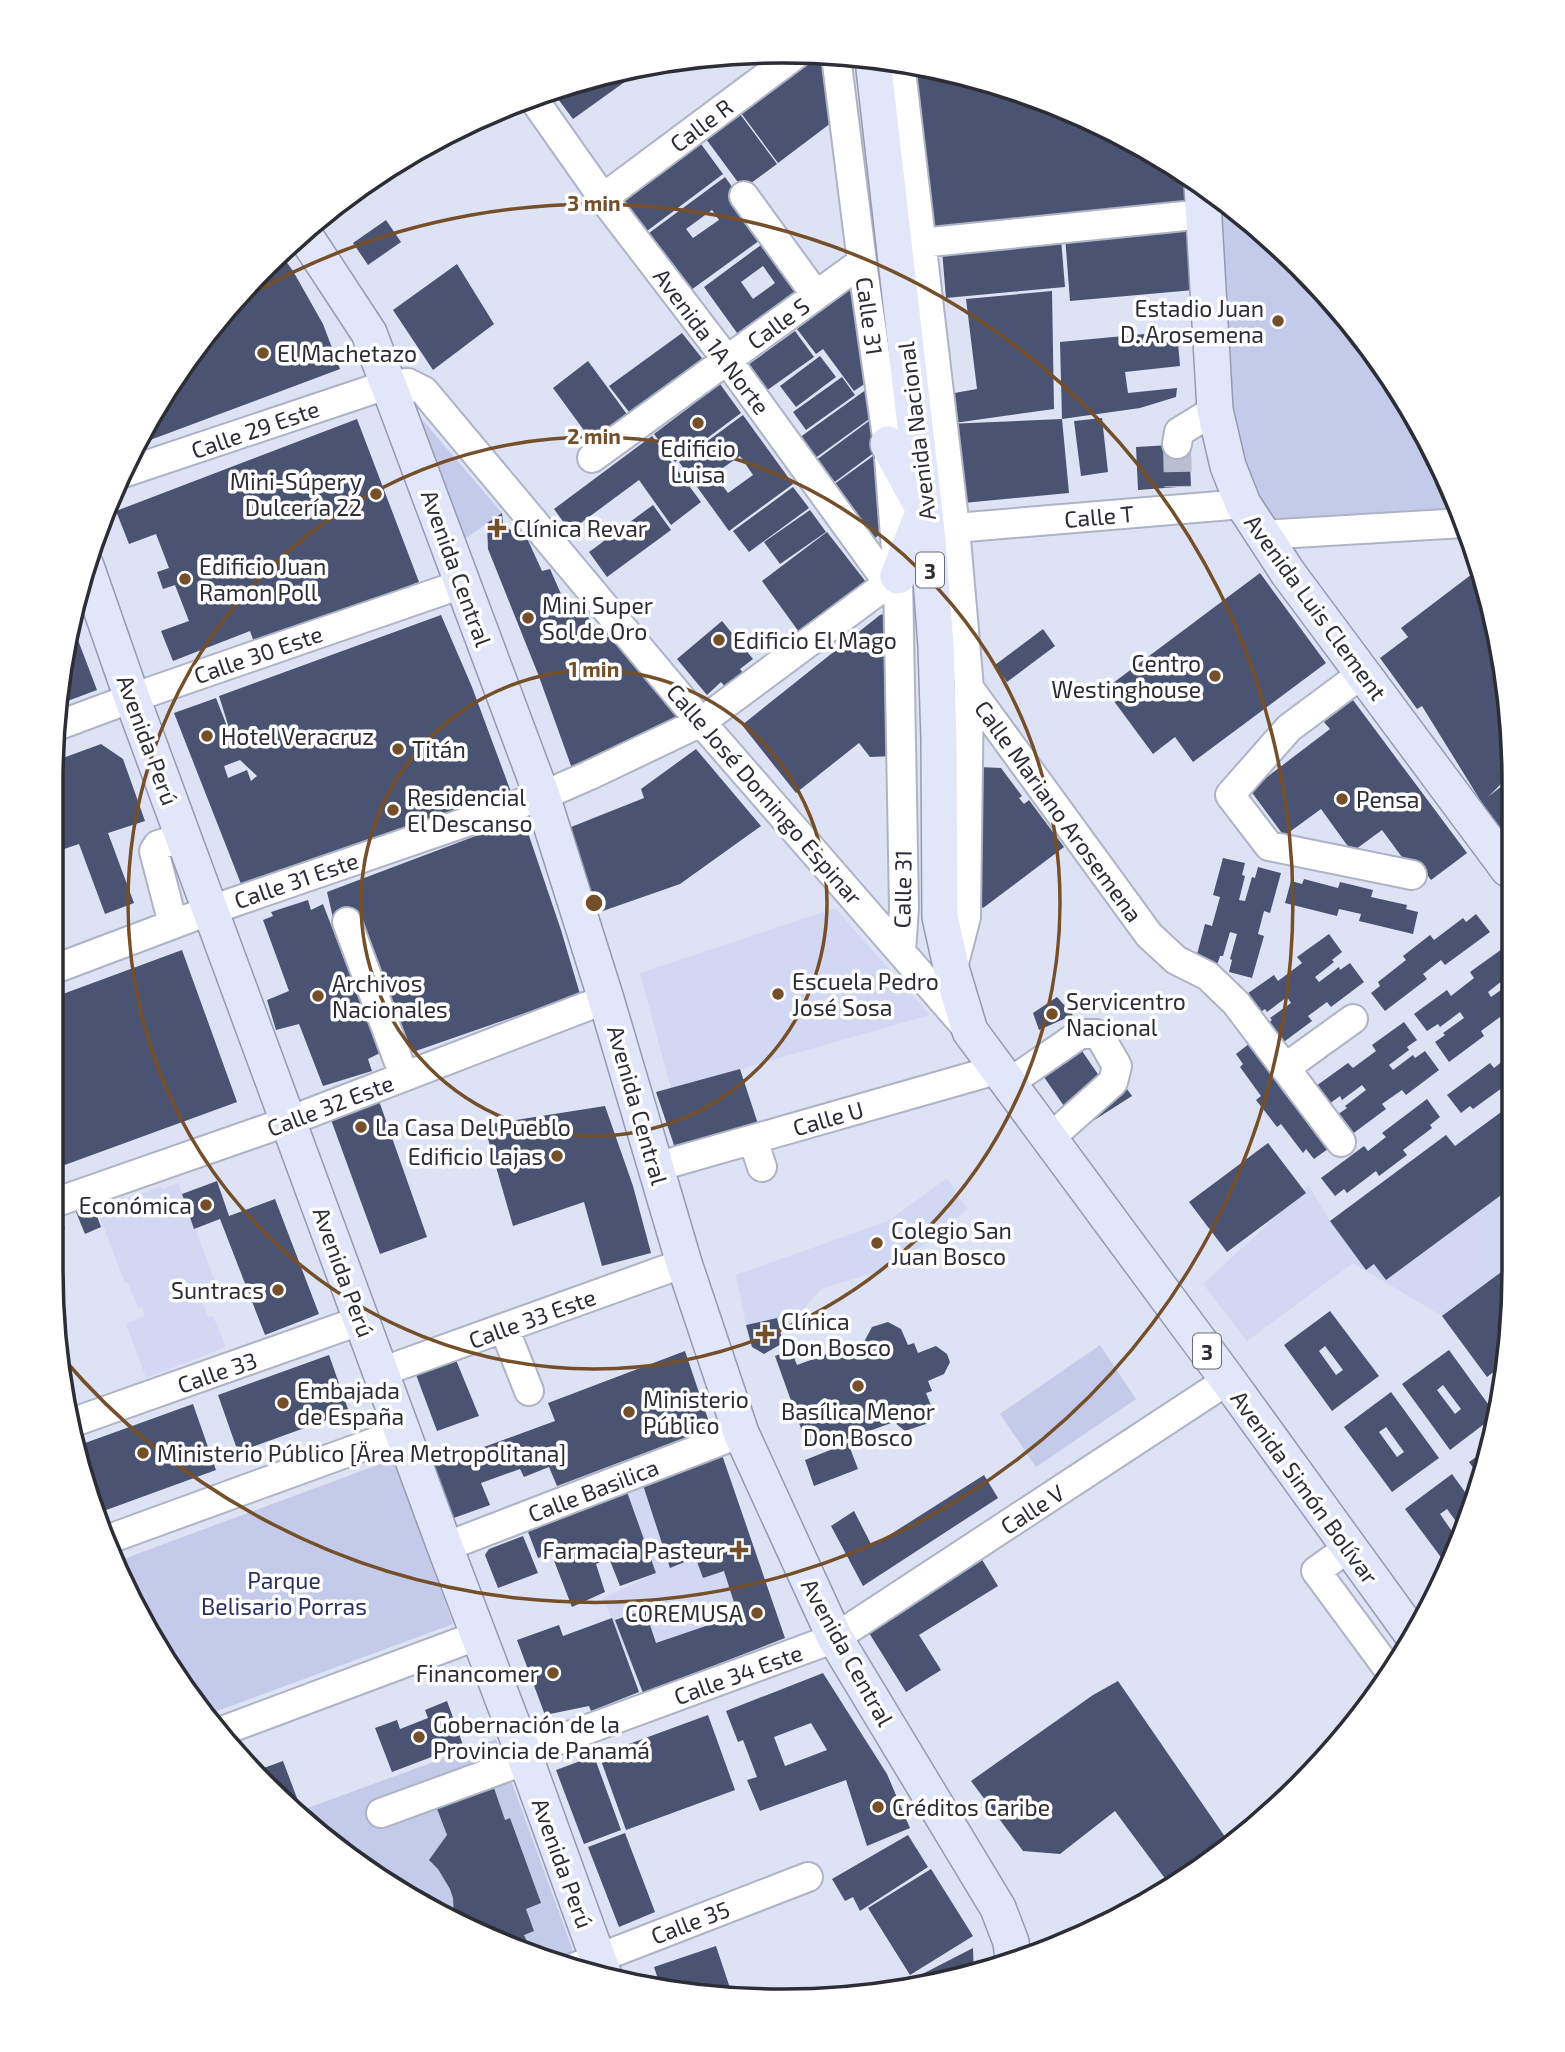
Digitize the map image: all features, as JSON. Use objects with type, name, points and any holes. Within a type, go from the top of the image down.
[{"type":"main road","name":"Avenida Nacional","points":[[874,69],[925,510],[936,646],[940,917],[952,971],[970,1031],[1004,1076]]},
{"type":"main road","name":"Avenida Luis Clement","points":[[1203,199],[1215,410],[1228,466],[1243,504],[1262,535],[1502,861]]},
{"type":"main road","name":"Avenida Central","points":[[309,241],[369,333],[542,796],[606,999],[684,1263],[740,1433],[835,1638],[998,1908],[1012,1952]]},
{"type":"main road","points":[[888,444],[925,510],[898,576]]},
{"type":"main road","name":"Avenida Perú","points":[[92,583],[445,1547],[525,1757],[590,1962]]},
{"type":"main road","name":"Avenida Simón Bolívar","points":[[1004,1076],[1407,1627]]},
{"type":"street","name":"Calle R","points":[[603,198],[784,63]]},
{"type":"street","name":"Calle 31","points":[[837,66],[888,444],[898,576],[904,908],[901,951]]},
{"type":"street","name":"Avenida Nacional","points":[[901,73],[955,528],[969,688],[966,917],[952,971]]},
{"type":"street","name":"Avenida 1A Norte","points":[[538,106],[603,198],[727,360],[879,570],[898,576]]},
{"type":"street","points":[[744,196],[816,295]]},
{"type":"street","points":[[921,243],[1203,199]]},
{"type":"street","name":"Calle S","points":[[592,458],[862,262]]},
{"type":"street","name":"Calle José Domingo Espinar","points":[[389,384],[408,383],[424,391],[701,722],[970,1031]]},
{"type":"street","name":"Calle 29 Este","points":[[135,469],[389,384]]},
{"type":"street","points":[[1177,444],[1179,432],[1215,410]]},
{"type":"street","points":[[1178,487],[1201,508]]},
{"type":"street","name":"Calle T","points":[[955,528],[1243,504]]},
{"type":"street","points":[[1262,535],[1453,524]]},
{"type":"street","points":[[542,796],[701,722],[898,576]]},
{"type":"street","name":"Calle 30 Este","points":[[66,723],[462,584]]},
{"type":"street","points":[[1363,673],[1289,728],[1230,795],[1269,846],[1412,875]]},
{"type":"street","name":"Calle Mariano Arosemena","points":[[969,688],[1149,934],[1176,960],[1208,976],[1236,1003],[1341,1142]]},
{"type":"street","name":"Calle 31 Este","points":[[63,966],[211,910],[542,796]]},
{"type":"street","points":[[173,924],[154,850],[158,845],[184,837]]},
{"type":"street","points":[[346,922],[404,1076]]},
{"type":"street","name":"Calle 32 Este","points":[[63,1200],[289,1121],[606,999]]},
{"type":"street","points":[[1285,1068],[1353,1019]]},
{"type":"street","name":"Calle U","points":[[656,1167],[1004,1076],[1080,1034],[1096,1034],[1117,1066],[1113,1082],[1050,1138]]},
{"type":"street","points":[[752,1140],[762,1167]]},
{"type":"street","name":"Calle 33 Este","points":[[381,1372],[684,1263]]},
{"type":"street","name":"Calle 33","points":[[79,1420],[362,1320]]},
{"type":"street","points":[[504,1328],[529,1391]]},
{"type":"street","name":"Calle V","points":[[835,1638],[1228,1380]]},
{"type":"street","points":[[115,1537],[403,1432]]},
{"type":"street","name":"Calle Basilica","points":[[445,1547],[740,1433]]},
{"type":"street","points":[[1348,1548],[1317,1571],[1384,1664]]},
{"type":"street","points":[[229,1728],[479,1635]]},
{"type":"street","name":"Calle 34 Este","points":[[381,1813],[835,1638]]},
{"type":"street","name":"Calle 35","points":[[600,1965],[808,1877]]},
{"type":"shaded area","name":"Escuela Pedro José Sosa","points":[[835,908],[930,1015],[671,1089],[640,973]]},
{"type":"shaded area","points":[[1502,1111],[1500,1317],[1495,1371],[1487,1377],[1442,1316],[1353,1263],[1247,1341],[1203,1284],[1309,1186],[1330,1221],[1446,1135],[1455,1146]]},
{"type":"shaded area","name":"Colegio San Juan Bosco","points":[[947,1178],[967,1209],[948,1227],[895,1266],[821,1289],[796,1318],[777,1318],[746,1325],[736,1275],[888,1221]]},
{"type":"shaded area","points":[[178,1183],[219,1292],[201,1299],[208,1317],[213,1316],[226,1347],[146,1378],[126,1324],[145,1316],[142,1307],[138,1308],[128,1283],[125,1283],[96,1207],[124,1196],[126,1199],[161,1186],[163,1189]]},
{"type":"shaded area","points":[[721,1452],[785,1638],[643,1693],[603,1598],[656,1573],[626,1489]]},
{"type":"green space","name":"Estadio Juan D. Arosemena","points":[[1204,200],[1257,242],[1291,274],[1353,344],[1406,423],[1428,464],[1453,524],[1262,535],[1243,504]]},
{"type":"green space","points":[[414,410],[502,513],[459,543]]},
{"type":"green space","points":[[1100,1345],[1136,1399],[1036,1467],[1000,1414]]},
{"type":"green space","name":"Parque Belisario Porras","points":[[394,1459],[453,1624],[215,1712],[159,1629],[124,1559]]},
{"type":"green space","points":[[496,1739],[576,1958],[507,1934],[423,1893],[344,1840],[306,1809]]},
{"type":"building","points":[[807,64],[829,65],[839,117],[778,163],[741,113]]},
{"type":"building","points":[[916,76],[1014,101],[1058,118],[1101,137],[1184,185],[1187,211],[934,237]]},
{"type":"building","points":[[626,81],[573,119],[558,99]]},
{"type":"building","points":[[740,114],[777,164],[743,189],[706,139]]},
{"type":"building","points":[[701,144],[723,174],[647,231],[625,201]]},
{"type":"building","points":[[725,177],[767,235],[691,290],[649,233]],"holes":[[[712,210],[719,220],[693,238],[686,229]]]},
{"type":"building","points":[[386,220],[401,242],[368,265],[353,243]]},
{"type":"building","points":[[1189,225],[1194,290],[1070,301],[1065,236]]},
{"type":"building","points":[[769,239],[806,289],[740,337],[704,287]],"holes":[[[763,266],[775,283],[753,299],[741,282]]]},
{"type":"building","points":[[1061,239],[1065,287],[946,298],[942,250]]},
{"type":"building","name":"El Machetazo","points":[[287,262],[323,324],[340,369],[150,440],[184,383],[212,344]]},
{"type":"building","points":[[457,264],[494,324],[433,370],[393,310]]},
{"type":"building","points":[[855,286],[872,367],[863,373],[866,383],[854,391],[823,349],[816,354],[797,329]]},
{"type":"building","points":[[1052,291],[1054,409],[947,424],[943,395],[977,389],[966,299]]},
{"type":"building","points":[[795,331],[814,357],[766,391],[748,365]]},
{"type":"building","points":[[1177,331],[1180,366],[1125,372],[1128,393],[1177,388],[1176,397],[1140,408],[1062,419],[1060,342]]},
{"type":"building","points":[[682,333],[709,367],[636,421],[609,386]]},
{"type":"building","points":[[820,356],[836,377],[796,407],[780,386]]},
{"type":"building","points":[[588,361],[629,417],[594,444],[553,388]]},
{"type":"building","points":[[842,377],[855,395],[806,430],[793,412]]},
{"type":"building","name":"Edificio Luisa","points":[[720,384],[741,413],[675,462],[654,434]]},
{"type":"building","points":[[867,389],[872,417],[814,459],[799,438]]},
{"type":"building","points":[[743,415],[793,484],[729,531],[679,462]],"holes":[[[740,456],[753,475],[728,493],[714,474]]]},
{"type":"building","points":[[873,418],[879,449],[832,484],[815,461]]},
{"type":"building","points":[[1102,418],[1108,472],[1081,476],[1074,421]]},
{"type":"building","points":[[357,419],[419,582],[255,645],[250,631],[173,661],[161,631],[189,621],[175,585],[163,589],[157,572],[169,568],[156,534],[129,544],[117,511]]},
{"type":"building","points":[[1062,419],[1069,493],[953,504],[947,424]]},
{"type":"building","points":[[652,436],[701,502],[671,525],[639,480],[570,531],[554,509]]},
{"type":"building","points":[[1189,444],[1191,486],[1138,490],[1136,447]]},
{"type":"building","points":[[880,451],[886,530],[875,538],[833,485]]},
{"type":"building","points":[[793,487],[809,508],[749,552],[733,531]]},
{"type":"building","points":[[653,505],[671,530],[607,577],[589,552]]},
{"type":"building","points":[[810,510],[826,532],[780,564],[764,542]]},
{"type":"building","points":[[502,513],[503,524],[512,531],[521,525],[542,571],[550,569],[569,612],[578,606],[606,638],[613,634],[685,720],[574,774],[488,549],[487,523]]},
{"type":"building","points":[[827,532],[866,582],[799,632],[762,581]]},
{"type":"building","name":"Centro Westinghouse","points":[[1260,573],[1326,663],[1193,762],[1175,737],[1153,754],[1105,689]]},
{"type":"building","points":[[1471,575],[1488,642],[1496,689],[1502,783],[1488,797],[1502,786],[1502,831],[1422,706],[1417,709],[1380,658],[1408,637],[1401,628]]},
{"type":"building","points":[[887,613],[894,756],[870,757],[859,743],[796,793],[742,725],[880,615]]},
{"type":"building","points":[[441,615],[472,687],[511,792],[243,889],[174,713],[216,698],[235,747],[219,696]],"holes":[[[240,760],[257,776],[251,781],[247,770],[228,778],[224,766]]]},
{"type":"building","name":"Edificio El Mago","points":[[722,621],[753,659],[740,669],[743,673],[726,688],[721,682],[707,695],[677,659]]},
{"type":"building","points":[[1043,629],[1055,646],[1007,682],[995,665]]},
{"type":"building","points":[[78,639],[97,690],[68,701]]},
{"type":"building","name":"Pensa","points":[[1353,700],[1467,853],[1431,880],[1425,872],[1410,868],[1382,830],[1352,852],[1321,809],[1284,836],[1250,790],[1330,729],[1324,722]]},
{"type":"building","points":[[101,744],[123,759],[145,821],[108,833],[134,903],[105,914],[79,844],[63,849],[64,758]]},
{"type":"building","points":[[696,749],[761,826],[680,884],[600,912],[580,864],[571,827],[644,798],[641,789]]},
{"type":"building","points":[[979,767],[1001,768],[1022,796],[1019,798],[1024,804],[1029,800],[1064,847],[983,908],[974,897],[980,892],[975,884],[981,880],[977,874]]},
{"type":"building","points":[[523,818],[580,994],[407,1054],[334,922],[327,892]]},
{"type":"building","points":[[1223,858],[1245,863],[1239,900],[1245,901],[1258,867],[1281,873],[1270,913],[1264,911],[1258,934],[1264,936],[1252,978],[1229,972],[1237,934],[1230,932],[1223,956],[1220,956],[1216,968],[1195,962],[1205,924],[1212,926],[1220,897],[1213,895]]},
{"type":"building","points":[[1304,879],[1338,888],[1340,882],[1373,890],[1371,897],[1407,905],[1406,909],[1418,912],[1413,934],[1359,921],[1361,914],[1339,909],[1337,916],[1285,903],[1291,881],[1302,884]]},
{"type":"building","name":"Archivos Nacionales","points":[[308,900],[311,910],[323,904],[380,1053],[368,1059],[372,1071],[323,1086],[299,1024],[276,1030],[267,1000],[289,991],[263,920],[273,916],[271,912]]},
{"type":"building","points":[[1476,914],[1490,932],[1445,965],[1441,960],[1423,974],[1427,979],[1385,1011],[1371,993],[1380,986],[1378,982],[1406,960],[1403,956],[1430,935],[1434,940],[1463,918],[1466,922]]},
{"type":"building","points":[[1329,934],[1342,952],[1315,977],[1319,982],[1339,967],[1340,970],[1350,963],[1364,982],[1331,1007],[1327,1002],[1308,1016],[1312,1021],[1277,1047],[1262,1028],[1272,1020],[1270,1018],[1291,1003],[1287,997],[1267,1012],[1265,1009],[1255,1016],[1241,998],[1274,975],[1278,981],[1302,963],[1297,957]]},
{"type":"building","points":[[1502,949],[1502,981],[1488,992],[1491,997],[1502,989],[1502,1020],[1500,1017],[1481,1031],[1484,1036],[1449,1062],[1435,1042],[1464,1018],[1460,1012],[1440,1027],[1438,1024],[1427,1031],[1414,1014],[1447,990],[1451,996],[1474,978],[1470,972]]},
{"type":"building","points":[[182,950],[237,1102],[63,1166],[63,994]]},
{"type":"building","name":"Servicentro Nacional","points":[[1057,997],[1073,1015],[1039,1030],[1033,1013]]},
{"type":"building","points":[[1404,1022],[1417,1040],[1407,1047],[1409,1050],[1389,1065],[1393,1070],[1413,1055],[1415,1058],[1425,1051],[1439,1070],[1406,1095],[1402,1090],[1382,1104],[1386,1109],[1351,1135],[1337,1115],[1366,1090],[1362,1085],[1342,1100],[1340,1096],[1329,1104],[1316,1086],[1348,1063],[1353,1068],[1376,1051],[1372,1045]]},
{"type":"building","points":[[1254,1040],[1287,1085],[1281,1089],[1295,1107],[1300,1103],[1332,1146],[1314,1159],[1306,1149],[1303,1153],[1281,1124],[1277,1127],[1256,1100],[1261,1096],[1240,1067],[1243,1064],[1236,1054]]},
{"type":"building","name":"Servicentro Nacional","points":[[1082,1051],[1102,1080],[1064,1106],[1044,1077]]},
{"type":"building","points":[[1502,1062],[1502,1088],[1473,1109],[1470,1106],[1461,1113],[1447,1095],[1490,1063],[1494,1068]]},
{"type":"building","points":[[740,1069],[759,1127],[676,1151],[656,1092]]},
{"type":"building","name":"Servicentro Nacional","points":[[1127,1089],[1132,1096],[1077,1131],[1073,1124]]},
{"type":"building","points":[[378,1098],[427,1237],[380,1254],[330,1117]]},
{"type":"building","points":[[1427,1099],[1440,1117],[1430,1125],[1432,1128],[1403,1150],[1407,1155],[1379,1176],[1376,1171],[1347,1193],[1344,1189],[1335,1196],[1321,1178],[1364,1146],[1368,1151],[1386,1137],[1382,1133]]},
{"type":"building","name":"Edificio Lajas","points":[[605,1106],[633,1186],[651,1253],[602,1266],[584,1202],[513,1226],[484,1125]]},
{"type":"building","points":[[1502,1111],[1502,1194],[1386,1280],[1374,1264],[1366,1270],[1330,1221],[1446,1135],[1455,1146]]},
{"type":"building","points":[[1268,1143],[1306,1193],[1227,1252],[1189,1202]]},
{"type":"building","points":[[217,1181],[229,1216],[275,1199],[319,1314],[265,1335],[220,1219],[194,1229],[182,1194]]},
{"type":"building","points":[[93,1205],[101,1227],[85,1234],[76,1212]]},
{"type":"building","points":[[1502,1272],[1495,1371],[1487,1377],[1442,1316]]},
{"type":"building","points":[[1330,1311],[1379,1376],[1332,1411],[1284,1345]],"holes":[[[1325,1346],[1343,1370],[1336,1375],[1319,1351]]]},
{"type":"building","name":"Clínica Don Bosco","points":[[777,1318],[783,1343],[764,1354],[752,1347],[746,1325]]},
{"type":"building","name":"Basílica Menor Don Bosco","points":[[888,1322],[901,1329],[908,1345],[914,1343],[918,1353],[936,1346],[947,1354],[950,1362],[944,1374],[928,1381],[932,1391],[926,1393],[932,1408],[926,1424],[905,1431],[894,1422],[825,1447],[823,1443],[808,1448],[775,1356],[791,1350],[797,1365],[865,1340],[872,1327]]},
{"type":"building","points":[[1449,1350],[1489,1405],[1485,1424],[1450,1450],[1402,1384]],"holes":[[[1443,1385],[1461,1409],[1455,1414],[1437,1390]]]},
{"type":"building","name":"Ministerio Público","points":[[685,1351],[711,1428],[557,1486],[549,1467],[524,1477],[520,1469],[481,1483],[490,1505],[451,1519],[429,1461],[468,1448],[470,1452],[555,1421],[548,1403]]},
{"type":"building","name":"Embajada de España","points":[[329,1355],[349,1412],[238,1452],[218,1395]]},
{"type":"building","points":[[456,1360],[479,1416],[437,1431],[415,1372]]},
{"type":"building","points":[[1391,1392],[1439,1458],[1392,1492],[1344,1427]],"holes":[[[1386,1427],[1404,1452],[1397,1457],[1379,1432]]]},
{"type":"building","name":"Ministerio Público [Ärea Metropolitana]","points":[[193,1404],[216,1470],[105,1511],[85,1443]]},
{"type":"building","points":[[848,1443],[858,1469],[814,1486],[805,1460]]},
{"type":"building","points":[[721,1452],[785,1638],[643,1693],[615,1620],[645,1610],[656,1643],[738,1615],[724,1571],[703,1578],[696,1559],[723,1546],[670,1568],[642,1482]]},
{"type":"building","points":[[1477,1457],[1473,1468],[1469,1462]]},
{"type":"building","points":[[1452,1474],[1466,1494],[1456,1521],[1447,1509],[1440,1514],[1452,1532],[1441,1558],[1405,1509]]},
{"type":"building","points":[[984,1475],[998,1498],[863,1586],[831,1526],[854,1511],[872,1546]]},
{"type":"building","name":"Ministerio Público","points":[[626,1489],[656,1573],[620,1586],[609,1558],[596,1564],[605,1592],[572,1607],[551,1553],[538,1558],[525,1524]]},
{"type":"building","points":[[523,1536],[538,1573],[498,1588],[485,1555],[489,1549]]},
{"type":"building","points":[[978,1553],[998,1586],[919,1635],[941,1670],[906,1692],[864,1625]]},
{"type":"building","points":[[612,1618],[639,1692],[591,1711],[589,1706],[545,1715],[517,1640],[559,1625],[563,1636]]},
{"type":"building","points":[[823,1673],[887,1774],[910,1828],[867,1846],[846,1780],[760,1811],[747,1780],[757,1777],[743,1740],[738,1742],[726,1711]],"holes":[[[811,1723],[827,1750],[785,1766],[774,1737]]]},
{"type":"building","points":[[1118,1681],[1225,1837],[1165,1879],[1115,1811],[1060,1854],[1023,1851],[971,1781],[1093,1695]]},
{"type":"building","name":"Gobernación de la Provincia de Panamá","points":[[447,1701],[463,1745],[392,1772],[375,1728],[397,1720],[400,1729],[428,1718],[425,1710]]},
{"type":"building","points":[[708,1715],[735,1790],[626,1830],[599,1755]]},
{"type":"building","points":[[594,1756],[621,1830],[584,1844],[556,1770]]},
{"type":"building","points":[[283,1761],[298,1801],[274,1778],[264,1768]]},
{"type":"building","points":[[493,1785],[505,1820],[510,1818],[541,1903],[526,1909],[534,1931],[524,1935],[527,1942],[454,1909],[450,1889],[429,1860],[447,1835],[436,1806]]},
{"type":"building","points":[[625,1833],[655,1912],[619,1927],[588,1847]]},
{"type":"building","points":[[908,1835],[928,1867],[860,1911],[853,1897],[845,1901],[832,1879]]},
{"type":"building","points":[[931,1869],[973,1936],[910,1975],[868,1908]]},
{"type":"building","points":[[716,1946],[730,1987],[658,1978],[654,1967]]},
{"type":"building","points":[[973,1948],[974,1963],[919,1976]]},
{"type":"tunnel","points":[[1177,444],[1178,487]]},
{"type":"place","name":"Estadio Juan D. Arosemena","points":[[1278,321]]},
{"type":"place","name":"El Machetazo","points":[[263,353]]},
{"type":"place","name":"Edificio Luisa","points":[[698,423]]},
{"type":"place","name":"Mini-Súper y Dulcería 22","points":[[376,494]]},
{"type":"place","name":"Clínica Revar","points":[[497,528]]},
{"type":"place","name":"Edificio Juan Ramon Poll","points":[[185,579]]},
{"type":"place","name":"Mini Super Sol de Oro","points":[[528,618]]},
{"type":"place","name":"Edificio El Mago","points":[[719,640]]},
{"type":"place","name":"Centro Westinghouse","points":[[1215,676]]},
{"type":"place","name":"Hotel Veracruz","points":[[207,736]]},
{"type":"place","name":"Titán","points":[[398,749]]},
{"type":"place","name":"Pensa","points":[[1342,799]]},
{"type":"place","name":"Residencial El Descanso","points":[[393,810]]},
{"type":"place","name":"Escuela Pedro José Sosa","points":[[778,994]]},
{"type":"place","name":"Archivos Nacionales","points":[[318,996]]},
{"type":"place","name":"Servicentro Nacional","points":[[1052,1014]]},
{"type":"place","name":"La Casa Del Pueblo","points":[[361,1127]]},
{"type":"place","name":"Edificio Lajas","points":[[557,1156]]},
{"type":"place","name":"Económica","points":[[206,1205]]},
{"type":"place","name":"Colegio San Juan Bosco","points":[[877,1243]]},
{"type":"place","name":"Suntracs","points":[[278,1290]]},
{"type":"place","name":"Clínica Don Bosco","points":[[765,1334]]},
{"type":"place","name":"Basílica Menor Don Bosco","points":[[858,1386]]},
{"type":"place","name":"Embajada de España","points":[[283,1403]]},
{"type":"place","name":"Ministerio Público","points":[[629,1412]]},
{"type":"place","name":"Ministerio Público [Ärea Metropolitana]","points":[[143,1453]]},
{"type":"place","name":"Farmacia Pasteur","points":[[739,1550]]},
{"type":"place","name":"COREMUSA","points":[[757,1613]]},
{"type":"place","name":"Financomer","points":[[553,1673]]},
{"type":"place","name":"Gobernación de la Provincia de Panamá","points":[[419,1737]]},
{"type":"place","name":"Créditos Caribe","points":[[878,1807]]}]
